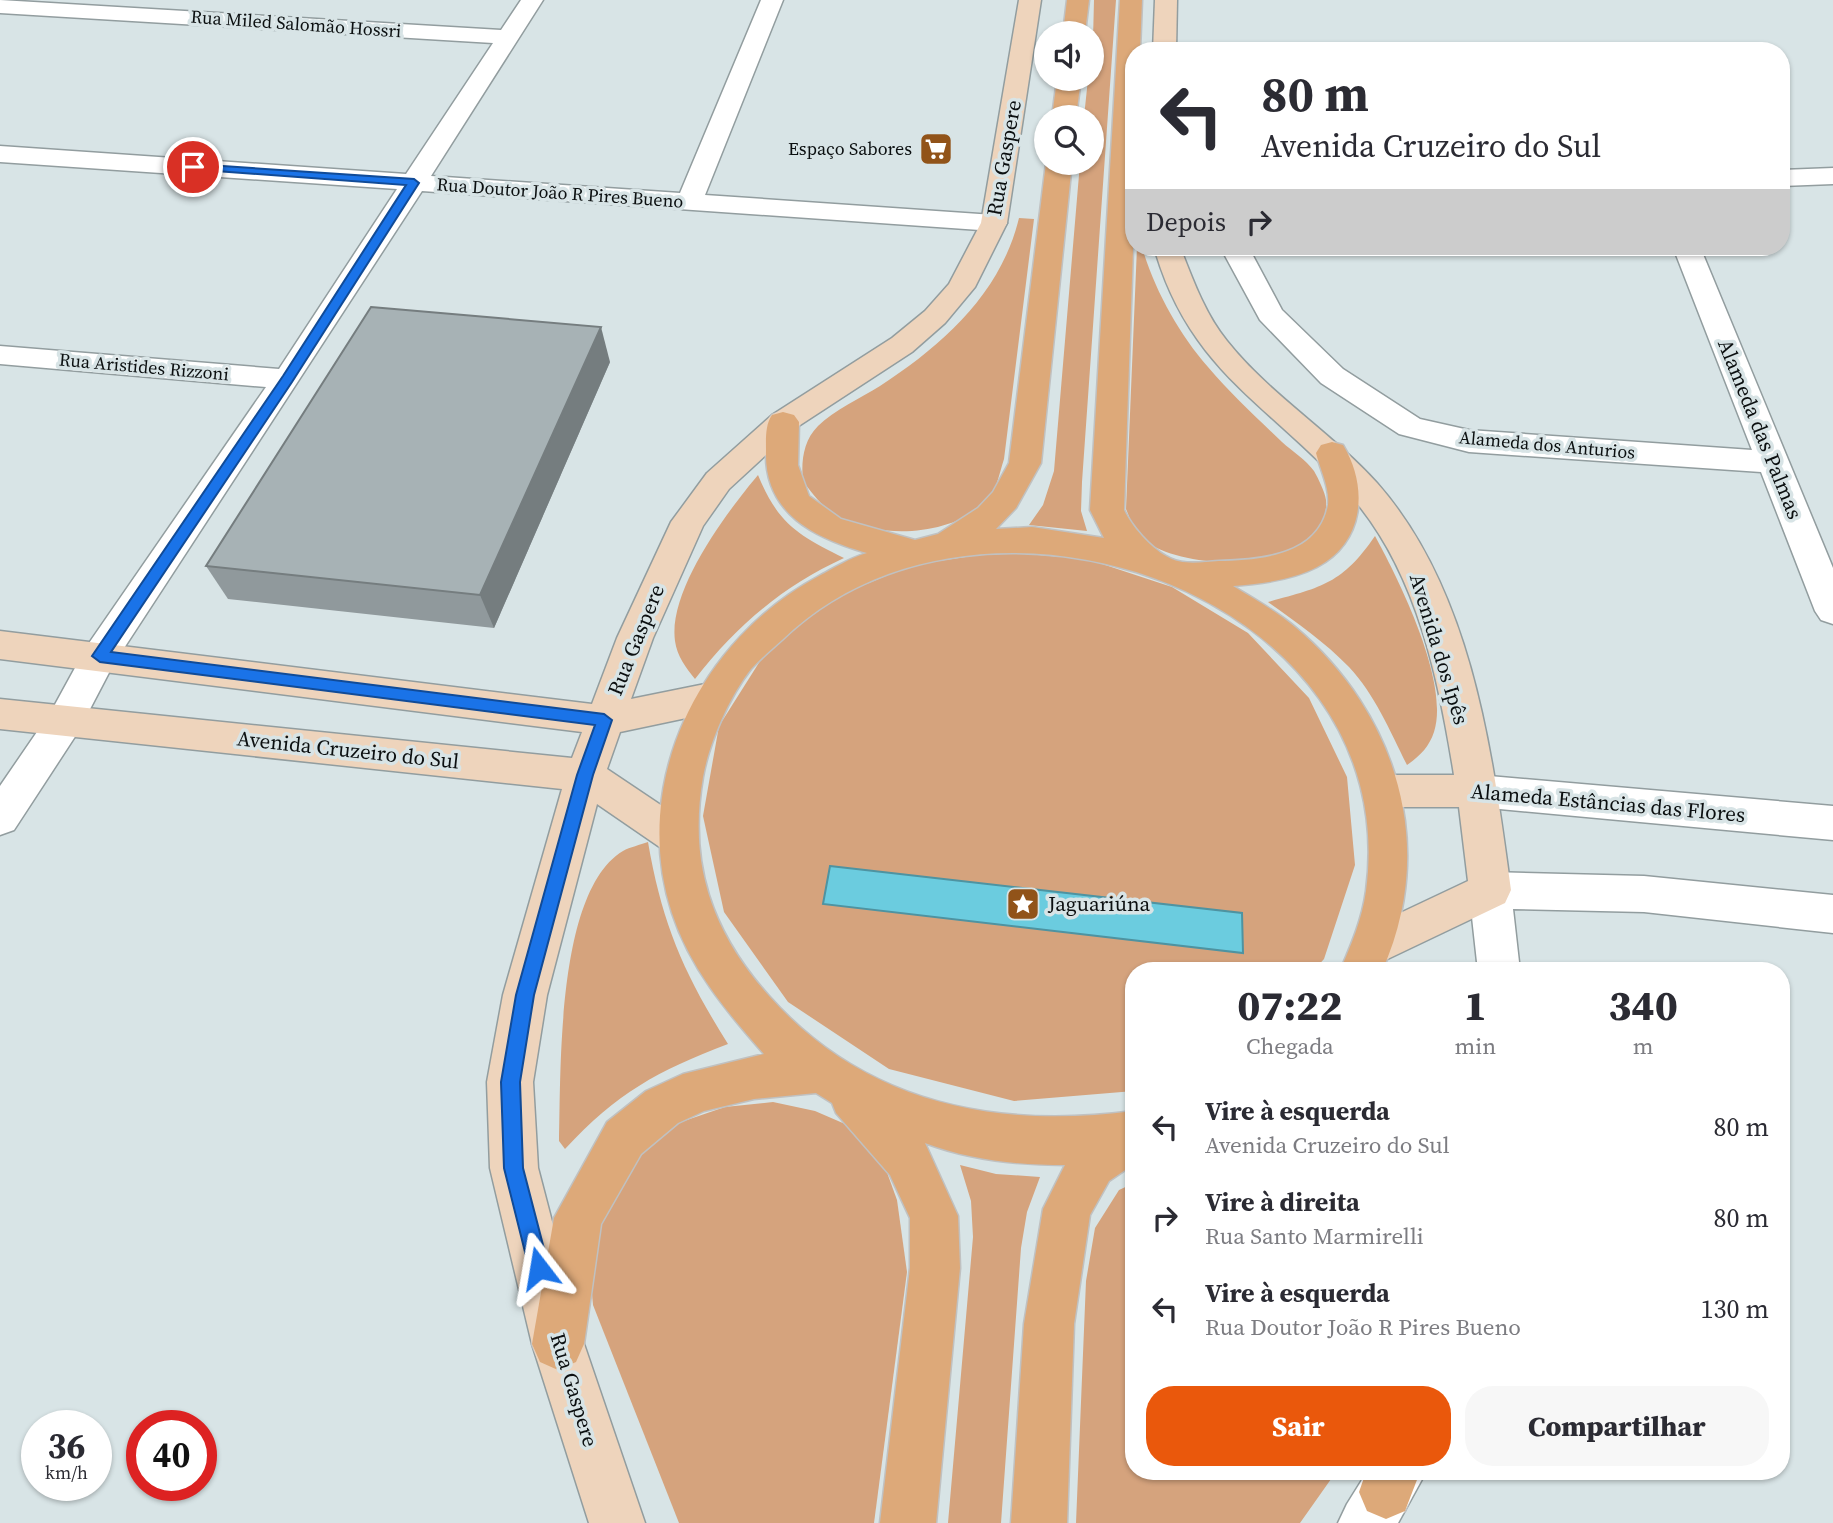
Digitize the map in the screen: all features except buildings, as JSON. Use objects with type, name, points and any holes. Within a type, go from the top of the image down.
[{"type":"main road","points":[[1075,21],[1078,0]]},
{"type":"main road","points":[[1129,42],[1131,0]]},
{"type":"main road","points":[[1125,128],[1107,510],[1119,534],[1150,560]]},
{"type":"main road","points":[[908,1523],[935,1268],[934,1216],[906,1158],[831,1078],[761,1021],[717,963],[689,901],[678,838],[684,765],[710,698],[738,657],[774,621],[815,591],[862,568],[978,527],[1004,506],[1026,463],[1058,175]]},
{"type":"main road","points":[[783,422],[782,467],[788,488],[801,507],[821,524],[850,538],[925,547],[1022,538],[1081,543],[1150,560],[1190,576],[1242,604],[1290,641],[1330,685],[1362,735],[1382,791],[1390,867],[1368,959]]},
{"type":"main road","points":[[1190,576],[1278,569],[1312,556],[1335,533],[1345,504],[1332,453]]},
{"type":"main road","points":[[558,1344],[578,1218],[624,1138],[662,1107],[699,1090],[754,1076],[831,1078],[910,1116],[985,1137],[1061,1143],[1125,1136]]},
{"type":"main road","points":[[1038,1523],[1049,1324],[1067,1209],[1092,1164],[1125,1141]]},
{"type":"street","points":[[0,818],[65,721],[100,656],[287,379],[532,0]]},
{"type":"street","points":[[689,202],[772,0]]},
{"type":"street","name":"Rua Gaspere","points":[[617,1523],[558,1344],[514,1168],[510,1082],[525,995],[585,775],[635,638],[688,522],[718,481],[783,422],[902,345],[935,317],[961,287],[994,223],[1030,0]]},
{"type":"street","points":[[1164,42],[1166,0]]},
{"type":"street","name":"Rua Miled Salomão Hossri","points":[[0,6],[508,37]]},
{"type":"street","name":"Rua Doutor João R Pires Bueno","points":[[0,154],[994,223]]},
{"type":"street","points":[[1790,178],[1833,176]]},
{"type":"street","name":"Avenida dos Ipês","points":[[1170,256],[1199,321],[1225,358],[1332,453],[1384,515],[1420,576],[1449,667],[1478,791],[1498,962]]},
{"type":"street","name":"Alameda dos Anturios","points":[[1239,256],[1270,314],[1332,376],[1410,427],[1469,441],[1774,462]]},
{"type":"street","name":"Alameda das Palmas","points":[[1691,256],[1833,611]]},
{"type":"street","name":"Rua Aristides Rizzoni","points":[[0,355],[287,379]]},
{"type":"street","points":[[0,645],[604,720],[710,698]]},
{"type":"street","name":"Avenida Cruzeiro do Sul","points":[[0,714],[585,775],[678,838]]},
{"type":"street","name":"Alameda Estâncias das Flores","points":[[1382,791],[1478,791],[1833,823]]},
{"type":"street","points":[[1368,959],[1490,890],[1644,894],[1833,914]]},
{"type":"shaded area","points":[[1094,0],[1116,0],[1104,170],[1104,105],[1085,105],[1087,91],[1104,91],[1104,21],[1093,21]]},
{"type":"shaded area","points":[[1079,175],[1104,175],[1082,482],[1081,511],[1087,531],[1029,525],[1043,505],[1054,471]]},
{"type":"shaded area","points":[[1019,218],[1034,219],[1004,459],[992,493],[985,503],[971,514],[937,527],[881,530],[839,518],[822,504],[803,481],[802,466],[809,438],[818,426],[832,415],[903,370],[947,335],[984,293],[999,270]]},
{"type":"shaded area","points":[[1137,256],[1145,256],[1161,295],[1197,354],[1244,406],[1307,463],[1314,471],[1326,500],[1321,525],[1306,543],[1282,555],[1253,561],[1192,559],[1165,552],[1142,538],[1126,509]]},
{"type":"shaded area","points":[[758,475],[773,505],[791,526],[844,558],[801,581],[762,609],[727,642],[695,679],[680,657],[675,641],[675,621],[681,599],[690,576],[716,530]]},
{"type":"shaded area","points":[[1375,536],[1420,632],[1435,686],[1437,711],[1434,732],[1424,751],[1407,765],[1367,689],[1349,667],[1320,641],[1268,602],[1317,587],[1341,574]]},
{"type":"shaded area","points":[[999,552],[1087,559],[1172,587],[1248,633],[1309,698],[1347,777],[1355,865],[1321,962],[1125,962],[1125,1092],[1014,1101],[889,1069],[788,1002],[724,912],[703,816],[719,726],[767,650],[833,598],[912,565]]},
{"type":"shaded area","points":[[648,842],[660,898],[677,948],[699,994],[728,1044],[680,1064],[639,1086],[602,1113],[565,1149],[559,1141],[560,1072],[562,1029],[574,942],[585,903],[601,872],[623,851]]},
{"type":"shaded area","points":[[773,1102],[815,1111],[852,1127],[881,1156],[897,1200],[907,1272],[874,1523],[679,1523],[593,1305],[590,1272],[599,1225],[643,1147],[681,1122],[725,1107]]},
{"type":"shaded area","points":[[960,1165],[996,1174],[1040,1177],[1027,1212],[1021,1248],[1001,1523],[948,1523],[973,1237],[971,1201]]},
{"type":"shaded area","points":[[1125,1187],[1125,1480],[1330,1480],[1300,1523],[1076,1523],[1086,1281],[1095,1228],[1119,1190]]},
{"type":"water","points":[[830,866],[1242,913],[1243,953],[823,904]]},
{"type":"place","name":"Espaço Sabores","points":[[936,149]]},
{"type":"place","name":"Jaguariúna","points":[[1023,904]]},
{"type":"route","points":[[193,167],[414,183],[287,379],[100,656],[604,720],[585,775],[525,995],[510,1082],[514,1168],[539,1268]]}]
